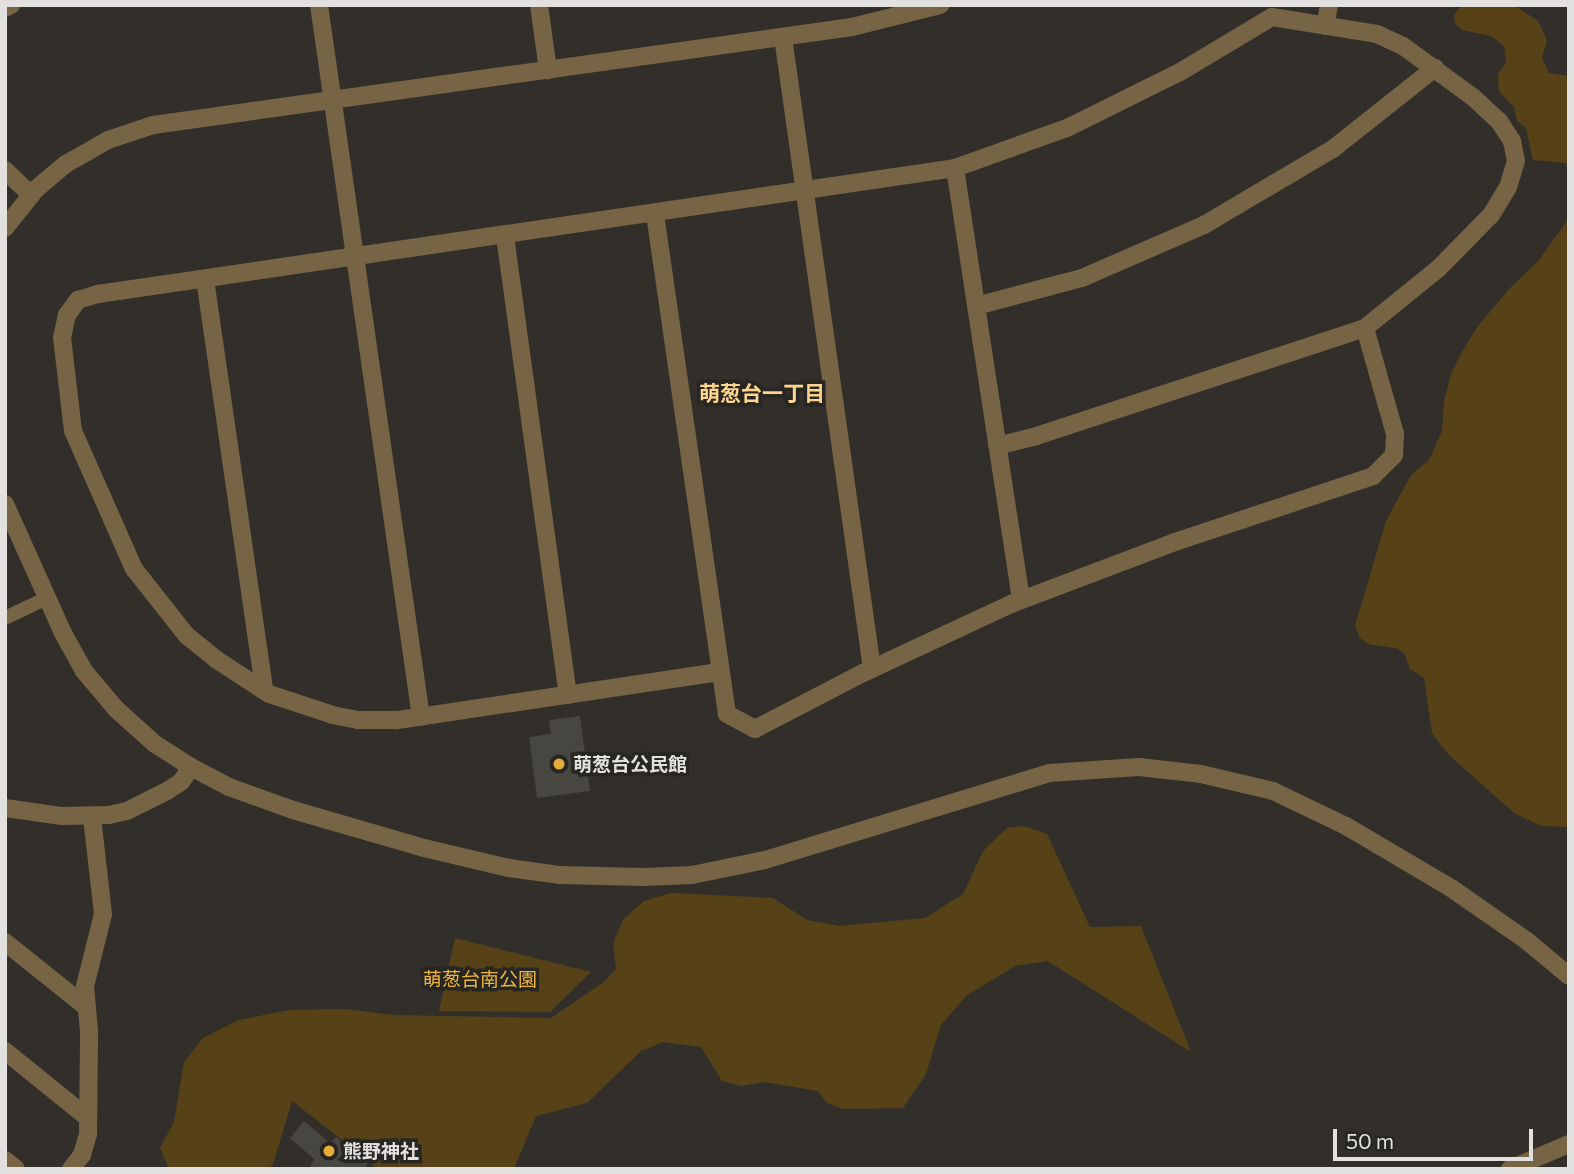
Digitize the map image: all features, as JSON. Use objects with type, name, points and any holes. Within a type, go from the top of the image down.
[{"type":"street","points":[[5,8],[11,5]]},
{"type":"street","points":[[319,5],[421,717]]},
{"type":"street","points":[[539,5],[548,70]]},
{"type":"street","points":[[5,228],[31,195],[80,154],[138,129],[783,37],[892,19],[940,5]]},
{"type":"street","points":[[1325,26],[1329,5]]},
{"type":"street","points":[[719,672],[421,717],[358,720],[310,709],[264,690],[187,636],[149,592],[128,558],[79,446],[71,419],[62,338],[72,306],[86,296],[955,168],[1067,128],[1180,72],[1268,11],[1325,26],[1377,34],[1403,46],[1435,68],[1499,121],[1512,141],[1516,161],[1508,187],[1491,215],[1439,268],[1365,328],[1037,436],[998,446]]},
{"type":"street","points":[[783,37],[872,669]]},
{"type":"street","points":[[976,306],[1082,278],[1204,225],[1334,148],[1435,68]]},
{"type":"street","points":[[955,168],[1021,600]]},
{"type":"street","points":[[5,170],[31,195]]},
{"type":"street","points":[[656,214],[727,715],[755,729],[872,669],[1021,600],[1175,542],[1373,476],[1394,455],[1395,434],[1365,328]]},
{"type":"street","points":[[505,236],[568,695]]},
{"type":"street","points":[[205,279],[264,690]]},
{"type":"street","points":[[5,505],[68,643],[93,684],[140,732],[191,767],[259,799],[424,848],[536,872],[618,877],[692,875],[753,863],[1049,773],[1139,767],[1224,777],[1293,799],[1414,865],[1503,923],[1569,976]]},
{"type":"street","points":[[5,808],[92,817],[127,811],[181,782],[191,767]]},
{"type":"street","points":[[71,1169],[82,1155],[88,1134],[86,980],[103,914],[92,817]]},
{"type":"street","points":[[5,942],[86,1007]]},
{"type":"street","points":[[5,1051],[88,1118]]},
{"type":"street","points":[[1510,1169],[1569,1144]]},
{"type":"street","points":[[5,1160],[16,1169]]},
{"type":"lane","points":[[5,618],[47,598]]},
{"type":"green space","points":[[1462,5],[1514,5],[1538,21],[1547,40],[1542,58],[1549,73],[1569,76],[1569,168],[1566,163],[1533,160],[1526,128],[1517,121],[1514,107],[1499,91],[1498,74],[1506,63],[1504,46],[1491,36],[1462,30],[1455,23],[1454,15]]},
{"type":"green space","points":[[1569,218],[1569,827],[1541,826],[1514,813],[1448,754],[1432,733],[1424,678],[1410,669],[1404,653],[1396,648],[1368,644],[1360,638],[1355,626],[1386,521],[1411,475],[1429,460],[1442,431],[1444,401],[1451,374],[1463,350],[1478,326],[1510,288],[1539,260]]},
{"type":"green space","points":[[1024,826],[1047,834],[1090,927],[1141,926],[1191,1052],[1048,961],[1015,966],[966,996],[941,1025],[926,1074],[903,1108],[843,1109],[827,1103],[818,1091],[765,1082],[741,1086],[722,1081],[701,1047],[663,1042],[641,1051],[587,1103],[536,1116],[514,1169],[374,1169],[373,1164],[292,1101],[273,1164],[268,1169],[169,1169],[160,1148],[174,1122],[184,1062],[203,1038],[239,1020],[289,1010],[345,1009],[392,1015],[551,1018],[604,982],[616,969],[613,943],[623,920],[644,901],[671,893],[773,898],[807,920],[840,926],[925,918],[963,894],[983,851],[1007,828]]},
{"type":"green space","name":"萌葱台南公園","points":[[455,938],[591,972],[550,1012],[439,1011]]},
{"type":"building","name":"萌葱台公民館","points":[[580,716],[590,791],[537,798],[529,737],[551,734],[549,720]]},
{"type":"building","name":"熊野神社","points":[[304,1121],[330,1143],[336,1137],[368,1163],[364,1169],[309,1169],[314,1159],[290,1138]]},
{"type":"place","name":"萌葱台公民館","points":[[559,764]]},
{"type":"place","name":"熊野神社","points":[[329,1151]]},
{"type":"district","name":"萌葱台一丁目","points":[[762,393]]}]
